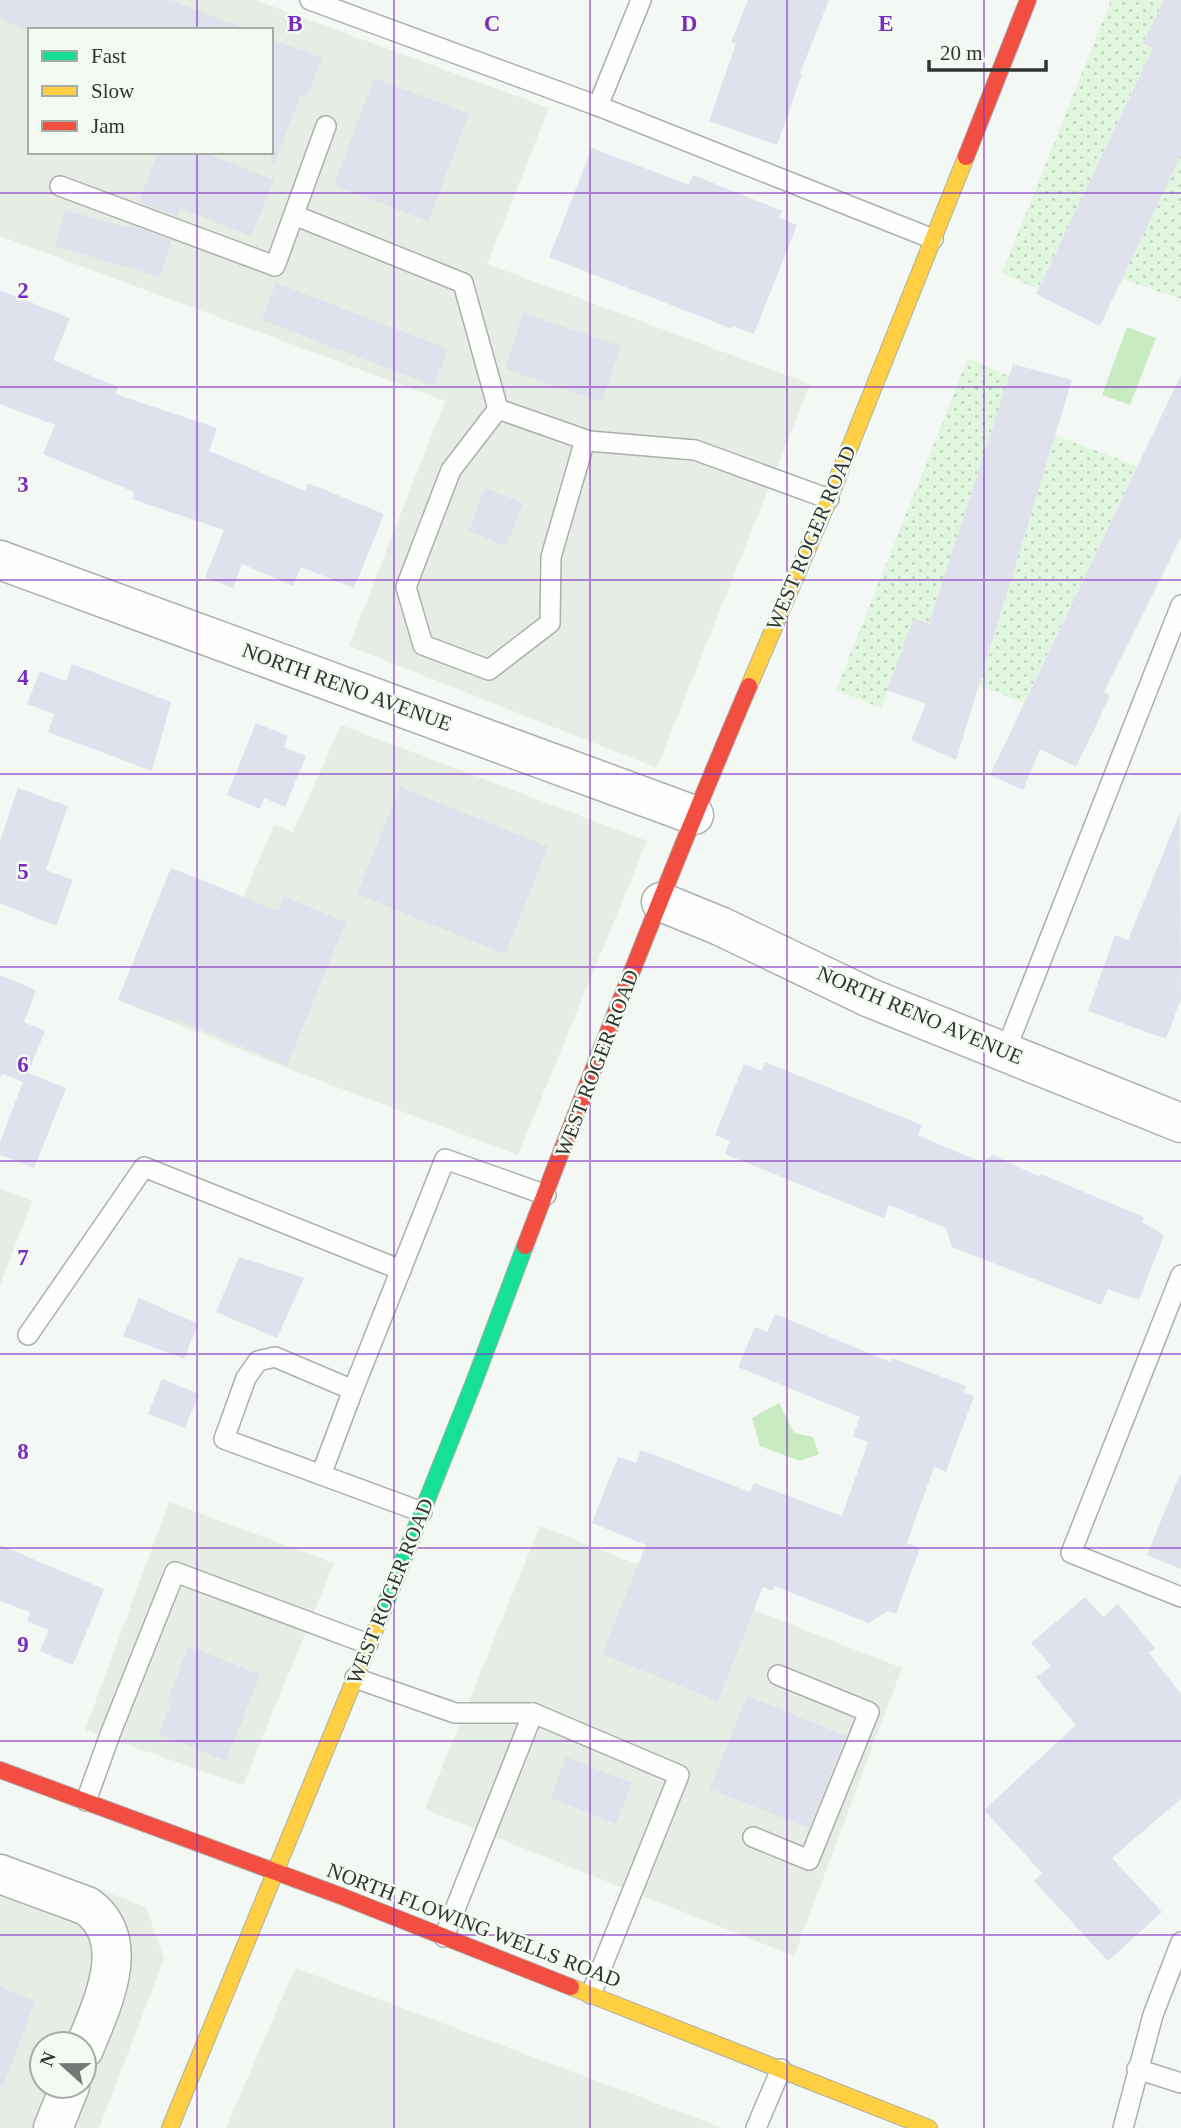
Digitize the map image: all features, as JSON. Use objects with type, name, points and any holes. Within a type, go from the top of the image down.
[{"type":"street","name":"WEST ROGER ROAD","points":[[170,2128],[422,1512],[694,815],[829,499],[1028,0]]},
{"type":"street","name":"NORTH RENO AVENUE","points":[[0,560],[694,815]]},
{"type":"street","name":"NORTH RENO AVENUE","points":[[661,902],[720,926],[870,998],[1181,1123]]},
{"type":"street","name":"NORTH FLOWING WELLS ROAD","points":[[0,1770],[275,1871],[929,2128]]},
{"type":"street","points":[[0,1874],[87,1906],[98,1914],[107,1931],[112,1954],[107,1989],[91,2030]]},
{"type":"street","points":[[53,2128],[64,2100]]},
{"type":"lane","points":[[310,0],[598,106],[933,239]]},
{"type":"lane","points":[[598,106],[641,0]]},
{"type":"lane","points":[[60,186],[275,266],[326,126]]},
{"type":"lane","points":[[294,215],[463,283],[498,409]]},
{"type":"lane","points":[[498,409],[585,440],[695,450],[829,499]]},
{"type":"lane","points":[[498,409],[450,470],[406,587],[423,645],[489,670],[550,623],[551,557],[585,440]]},
{"type":"lane","points":[[1005,1052],[1181,605]]},
{"type":"lane","points":[[321,1475],[445,1159],[546,1195]]},
{"type":"lane","points":[[28,1335],[144,1167],[401,1270]]},
{"type":"lane","points":[[1181,1275],[1070,1552],[1181,1597]]},
{"type":"lane","points":[[354,1390],[275,1357],[258,1361],[246,1378],[224,1439],[422,1512]]},
{"type":"lane","points":[[86,1801],[175,1572],[368,1644]]},
{"type":"lane","points":[[753,1837],[809,1860],[869,1712],[778,1675]]},
{"type":"lane","points":[[355,1678],[455,1713],[533,1713],[679,1774],[591,1994]]},
{"type":"lane","points":[[444,1937],[533,1713]]},
{"type":"lane","points":[[1123,2128],[1153,2015],[1181,1942]]},
{"type":"lane","points":[[756,2128],[781,2069]]},
{"type":"lane","points":[[1137,2069],[1181,2083]]},
{"type":"shaded area","points":[[0,0],[255,0],[549,108],[487,264],[810,384],[657,768],[349,646],[445,401],[0,236]]},
{"type":"shaded area","points":[[1111,0],[1164,0],[1143,43],[1153,48],[1038,289],[1002,273]]},
{"type":"shaded area","points":[[1181,155],[1181,299],[1122,279]]},
{"type":"shaded area","points":[[1127,327],[1156,338],[1130,405],[1102,395]]},
{"type":"shaded area","points":[[968,358],[1009,376],[929,623],[914,618],[881,708],[836,690]]},
{"type":"shaded area","points":[[1055,435],[1137,466],[1024,703],[979,686]]},
{"type":"shaded area","points":[[341,725],[647,841],[518,1155],[294,1071],[118,1000],[171,868],[243,897],[274,825],[293,832]]},
{"type":"shaded area","points":[[0,1189],[32,1201],[0,1285]]},
{"type":"shaded area","points":[[779,1403],[794,1433],[813,1437],[819,1454],[800,1461],[760,1446],[752,1418]]},
{"type":"shaded area","points":[[169,1502],[334,1563],[243,1785],[85,1730]]},
{"type":"shaded area","points":[[540,1526],[902,1668],[794,1956],[425,1809]]},
{"type":"shaded area","points":[[0,1852],[146,1907],[164,1959],[99,2128],[0,2128]]},
{"type":"shaded area","points":[[295,1968],[723,2128],[226,2128]]},
{"type":"building","points":[[0,0],[170,0],[241,27],[28,30],[0,19]]},
{"type":"building","points":[[748,0],[829,0],[800,73],[802,74],[777,145],[709,121],[736,44],[731,42]]},
{"type":"building","points":[[1164,0],[1181,0],[1181,155],[1100,326],[1036,294],[1153,48],[1143,43]]},
{"type":"building","points":[[273,40],[322,58],[307,96],[301,94],[274,165],[271,164]]},
{"type":"building","points":[[374,78],[469,114],[428,221],[334,185]]},
{"type":"building","points":[[592,148],[689,185],[693,175],[783,211],[778,217],[797,225],[754,334],[733,326],[732,329],[549,257]]},
{"type":"building","points":[[157,154],[207,154],[274,180],[251,236],[180,208],[178,217],[139,202]]},
{"type":"building","points":[[65,210],[129,228],[130,225],[171,240],[160,277],[55,246]]},
{"type":"building","points":[[276,283],[448,349],[434,386],[262,320]]},
{"type":"building","points":[[0,290],[70,318],[53,360],[118,387],[115,394],[217,428],[209,451],[305,491],[308,483],[384,514],[354,588],[301,567],[293,586],[242,564],[233,588],[205,577],[224,530],[132,499],[134,492],[43,454],[55,425],[0,404]]},
{"type":"building","points":[[523,313],[621,346],[602,402],[505,369]]},
{"type":"building","points":[[1013,364],[1072,380],[956,760],[911,740],[926,704],[887,690],[914,618],[929,623]]},
{"type":"building","points":[[1181,375],[1181,537],[1104,692],[1110,696],[1076,767],[1040,749],[1023,790],[990,775]]},
{"type":"building","points":[[485,488],[523,503],[506,546],[469,531]]},
{"type":"building","points":[[72,664],[171,702],[152,771],[48,732],[54,714],[27,704],[40,671],[66,681]]},
{"type":"building","points":[[256,723],[288,736],[284,747],[306,756],[285,807],[264,798],[260,809],[227,795]]},
{"type":"building","points":[[400,787],[548,847],[505,954],[357,894]]},
{"type":"building","points":[[18,788],[68,806],[46,870],[73,880],[56,926],[0,903],[0,842]]},
{"type":"building","points":[[1180,812],[1181,999],[1166,1039],[1088,1011],[1115,935],[1128,940]]},
{"type":"building","points":[[171,868],[278,911],[284,897],[346,922],[287,1065],[173,1018],[172,1021],[118,1000]]},
{"type":"building","points":[[0,975],[36,990],[24,1022],[45,1031],[28,1073],[66,1088],[34,1168],[0,1155],[0,1142],[23,1082],[3,1074],[0,1077]]},
{"type":"building","points":[[765,1062],[922,1125],[918,1135],[947,1148],[982,1162],[993,1155],[1040,1177],[1041,1174],[1144,1217],[1142,1222],[1164,1235],[1139,1300],[1108,1289],[1101,1305],[952,1247],[946,1228],[889,1205],[884,1218],[725,1154],[730,1141],[715,1135],[744,1064],[762,1071]]},
{"type":"building","points":[[239,1257],[304,1278],[277,1338],[216,1312]]},
{"type":"building","points":[[139,1298],[198,1324],[184,1359],[123,1336]]},
{"type":"building","points":[[775,1314],[890,1362],[892,1358],[966,1386],[964,1392],[974,1396],[946,1472],[934,1467],[907,1543],[920,1548],[896,1614],[888,1611],[869,1623],[774,1586],[772,1591],[763,1587],[718,1701],[602,1654],[646,1545],[592,1523],[618,1457],[636,1463],[641,1450],[750,1492],[754,1483],[842,1516],[868,1442],[853,1436],[860,1417],[738,1367],[755,1327],[767,1332]]},
{"type":"building","points":[[162,1379],[199,1394],[185,1428],[148,1414]]},
{"type":"building","points":[[1181,1475],[1181,1569],[1147,1555]]},
{"type":"building","points":[[0,1545],[104,1589],[73,1665],[40,1651],[49,1630],[27,1621],[30,1612],[0,1601]]},
{"type":"building","points":[[1085,1597],[1103,1617],[1118,1604],[1155,1648],[1149,1653],[1181,1694],[1181,1799],[1112,1858],[1162,1912],[1108,1961],[1034,1881],[1042,1873],[984,1810],[1076,1725],[1036,1677],[1051,1666],[1031,1643]]},
{"type":"building","points":[[189,1646],[260,1675],[226,1761],[159,1734],[171,1702],[167,1701]]},
{"type":"building","points":[[747,1696],[846,1736],[809,1828],[710,1789]]},
{"type":"building","points":[[566,1757],[632,1783],[616,1824],[551,1798]]},
{"type":"building","points":[[0,1987],[35,2001],[3,2086],[0,2085]]},
{"type":"traffic: fast","points":[[381,1615],[525,1246]]},
{"type":"traffic: slow","points":[[749,686],[829,499],[966,157]]},
{"type":"traffic: slow","points":[[170,2128],[381,1615]]},
{"type":"traffic: slow","points":[[571,1987],[929,2128]]},
{"type":"traffic: jam","points":[[966,157],[1028,0]]},
{"type":"traffic: jam","points":[[525,1246],[634,965],[749,686]]},
{"type":"traffic: jam","points":[[0,1770],[341,1896],[571,1987]]}]
